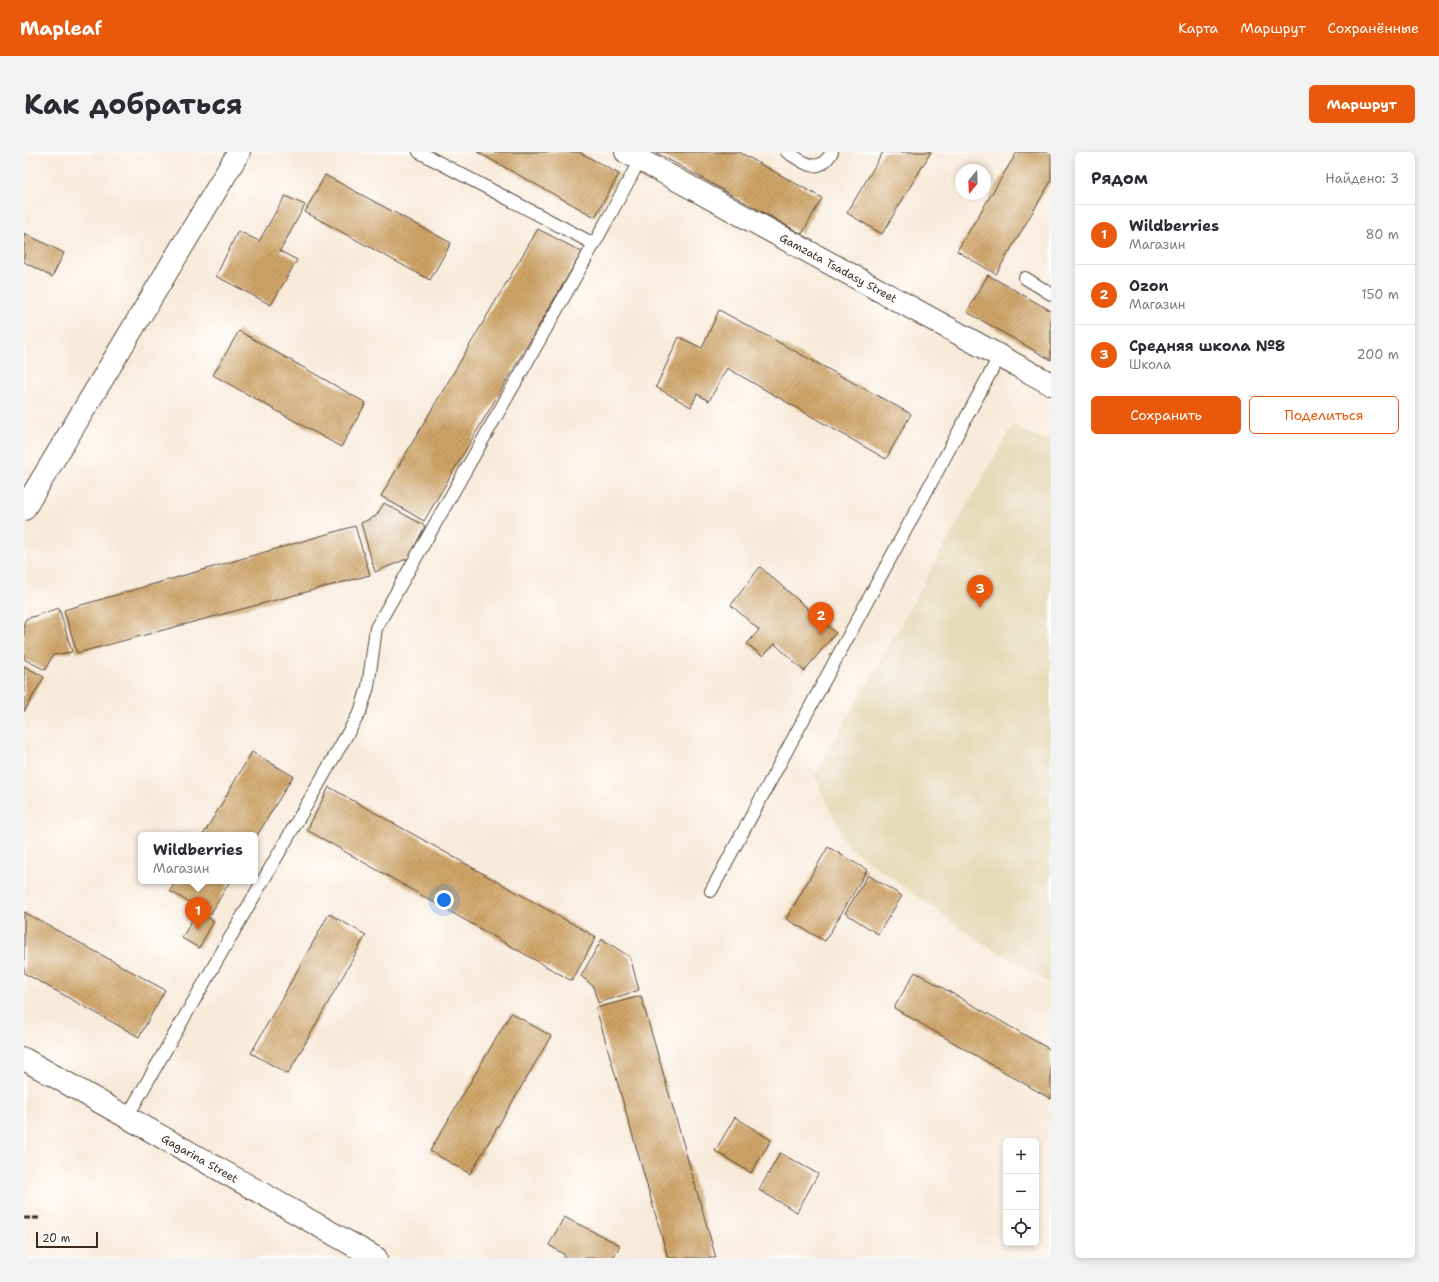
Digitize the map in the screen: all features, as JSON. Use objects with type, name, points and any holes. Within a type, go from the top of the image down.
[{"type":"street","points":[[24,509],[239,152]]},
{"type":"street","name":"Gamzata Tsadasy Street","points":[[633,156],[1051,384]]},
{"type":"street","name":"Gagarina Street","points":[[24,1059],[376,1258]]},
{"type":"lane","points":[[419,152],[594,244]]},
{"type":"lane","points":[[787,152],[812,166],[820,166],[828,159],[832,152]]},
{"type":"lane","points":[[127,1117],[360,712],[368,686],[376,628],[594,244],[633,156]]},
{"type":"lane","points":[[1025,278],[1051,294]]},
{"type":"lane","points":[[710,891],[1000,355]]},
{"type":"shaded area","points":[[1012,426],[1051,441],[1051,983],[976,939],[847,846],[815,776]]},
{"type":"building","points":[[477,152],[579,152],[619,174],[595,217]]},
{"type":"building","points":[[655,152],[739,152],[822,198],[802,234]]},
{"type":"building","points":[[883,152],[931,152],[882,234],[847,213]]},
{"type":"building","points":[[1017,152],[1051,152],[1051,181],[996,274],[957,251],[988,200],[991,200],[991,195]]},
{"type":"building","points":[[325,175],[451,243],[430,280],[305,212]]},
{"type":"building","points":[[285,196],[305,205],[280,251],[297,260],[271,305],[216,276],[238,231],[259,241]]},
{"type":"building","points":[[538,229],[582,252],[424,521],[381,496]]},
{"type":"building","points":[[24,233],[64,253],[52,277],[24,262]]},
{"type":"building","points":[[988,275],[1051,311],[1051,360],[967,312]]},
{"type":"building","points":[[719,310],[911,414],[886,459],[727,368],[709,401],[697,394],[691,407],[656,387],[679,337],[702,348]]},
{"type":"building","points":[[239,331],[366,403],[341,447],[213,375]]},
{"type":"building","points":[[384,503],[425,526],[409,558],[375,572],[361,523],[376,516]]},
{"type":"building","points":[[355,526],[370,575],[77,653],[64,610]]},
{"type":"building","points":[[760,567],[836,633],[804,671],[775,644],[763,656],[747,644],[759,630],[731,605]]},
{"type":"building","points":[[59,608],[72,652],[53,655],[45,670],[24,659],[24,622],[26,619]]},
{"type":"building","points":[[24,666],[44,677],[24,712]]},
{"type":"building","points":[[252,752],[293,776],[258,834],[258,832],[205,832]]},
{"type":"building","points":[[329,787],[596,937],[572,981],[307,830]]},
{"type":"building","points":[[828,847],[867,870],[825,941],[786,919]]},
{"type":"building","points":[[868,875],[902,896],[878,934],[845,913]]},
{"type":"building","points":[[174,884],[228,884],[210,915],[170,891]]},
{"type":"building","points":[[197,911],[214,921],[199,948],[182,938]]},
{"type":"building","points":[[24,912],[165,990],[139,1037],[24,973]]},
{"type":"building","points":[[329,914],[366,935],[288,1074],[251,1053]]},
{"type":"building","points":[[602,939],[630,957],[639,990],[598,1003],[593,986],[581,976]]},
{"type":"building","points":[[915,972],[1051,1050],[1051,1099],[894,1008]]},
{"type":"building","points":[[641,996],[716,1258],[668,1258],[596,1008]]},
{"type":"building","points":[[511,1013],[551,1036],[470,1174],[430,1151]]},
{"type":"building","points":[[735,1117],[771,1140],[751,1173],[715,1151]]},
{"type":"building","points":[[780,1153],[818,1174],[797,1212],[759,1190]]},
{"type":"building","points":[[564,1217],[620,1245],[613,1258],[563,1258],[565,1255],[549,1245]]},
{"type":"railway","points":[[24,1218],[42,1218]]},
{"type":"place","name":"Средняя школа №8","points":[[980,608]]},
{"type":"place","name":"Ozon","points":[[821,635]]},
{"type":"place","name":"Wildberries","points":[[198,930]]}]
